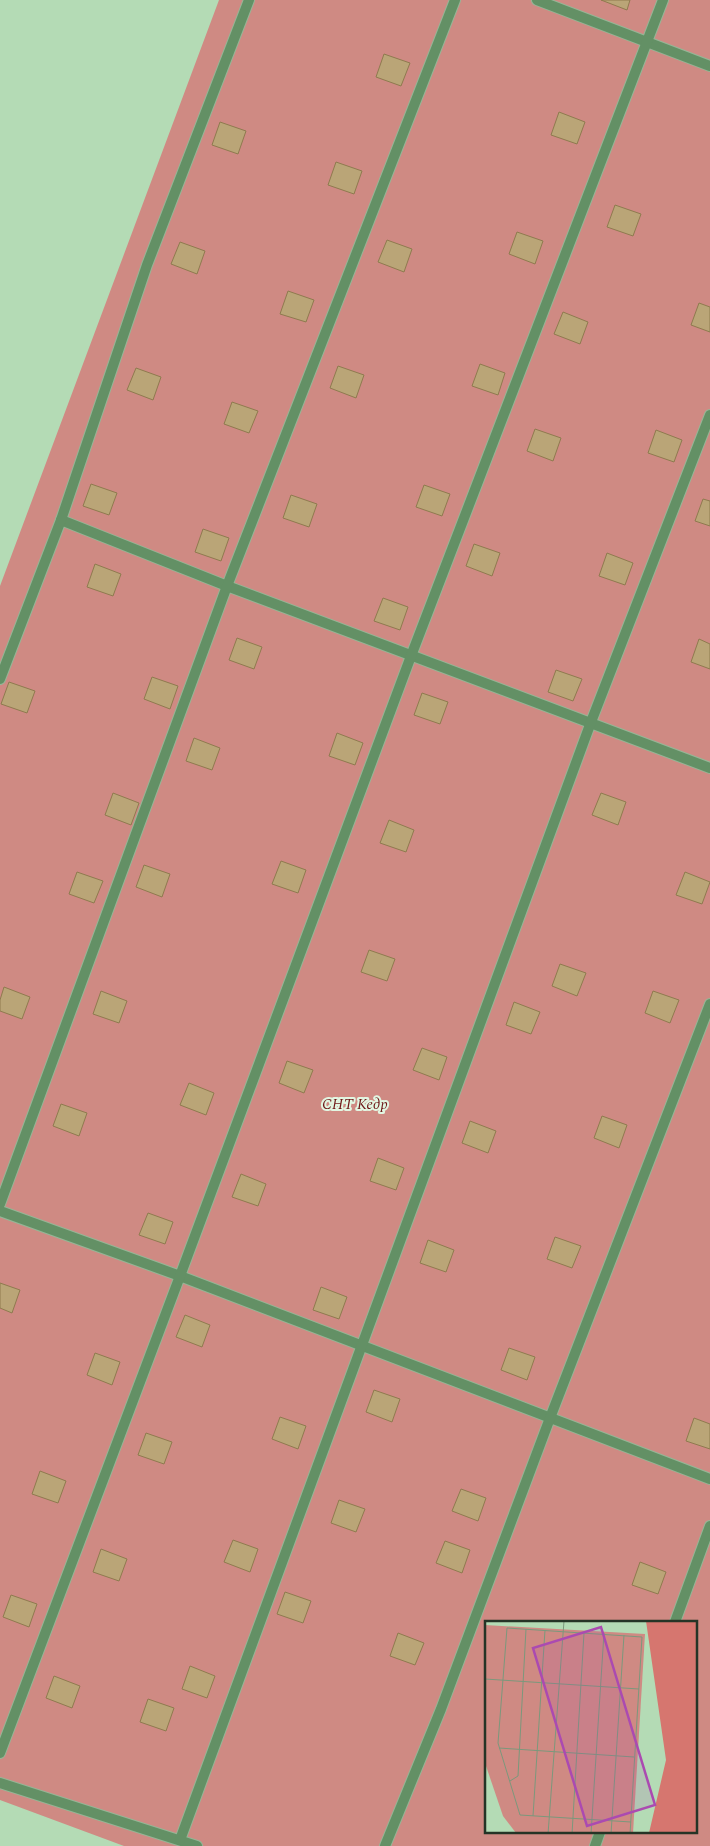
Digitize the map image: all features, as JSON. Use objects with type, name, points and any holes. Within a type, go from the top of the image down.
[{"type":"street","points":[[0,679],[61,520],[147,266],[249,0]]},
{"type":"street","points":[[0,1204],[227,586],[455,0]]},
{"type":"street","points":[[537,0],[710,66]]},
{"type":"street","points":[[0,1753],[411,656],[663,0]]},
{"type":"street","points":[[180,1840],[591,722],[710,415]]},
{"type":"street","points":[[61,520],[227,586],[710,768]]},
{"type":"street","points":[[385,1846],[441,1709],[550,1418],[710,1004]]},
{"type":"street","points":[[0,1211],[180,1276],[710,1479]]},
{"type":"street","points":[[675,1621],[710,1526]]},
{"type":"street","points":[[0,1783],[196,1846]]},
{"type":"street","points":[[595,1846],[599,1834]]},
{"type":"green space","name":"СНТ Кедр","points":[[219,0],[710,0],[710,1846],[124,1846],[0,1800],[0,586]]},
{"type":"building","points":[[601,0],[630,0],[627,10]]},
{"type":"building","points":[[384,54],[410,63],[401,86],[376,77]]},
{"type":"building","points":[[559,112],[585,122],[577,144],[551,135]]},
{"type":"building","points":[[220,122],[246,131],[238,154],[212,145]]},
{"type":"building","points":[[336,162],[362,171],[354,194],[328,185]]},
{"type":"building","points":[[615,205],[641,214],[633,236],[607,227]]},
{"type":"building","points":[[517,232],[543,241],[535,264],[509,254]]},
{"type":"building","points":[[387,240],[412,249],[404,272],[378,262]]},
{"type":"building","points":[[180,242],[205,251],[197,274],[171,264]]},
{"type":"building","points":[[288,291],[314,300],[306,322],[280,314]]},
{"type":"building","points":[[699,303],[710,307],[710,332],[691,325]]},
{"type":"building","points":[[563,312],[588,322],[580,344],[554,334]]},
{"type":"building","points":[[480,364],[505,373],[498,395],[472,386]]},
{"type":"building","points":[[338,366],[364,375],[356,398],[330,388]]},
{"type":"building","points":[[136,368],[161,377],[153,400],[127,390]]},
{"type":"building","points":[[232,402],[258,411],[249,433],[224,424]]},
{"type":"building","points":[[535,429],[561,438],[553,461],[527,451]]},
{"type":"building","points":[[656,430],[682,440],[674,462],[648,453]]},
{"type":"building","points":[[91,484],[117,493],[109,515],[83,506]]},
{"type":"building","points":[[424,485],[450,494],[442,516],[416,507]]},
{"type":"building","points":[[291,495],[317,504],[309,527],[283,518]]},
{"type":"building","points":[[703,499],[710,501],[710,526],[695,521]]},
{"type":"building","points":[[203,529],[229,538],[221,561],[195,552]]},
{"type":"building","points":[[474,544],[500,553],[492,576],[466,566]]},
{"type":"building","points":[[607,553],[633,563],[625,585],[599,576]]},
{"type":"building","points":[[95,564],[121,574],[113,596],[87,587]]},
{"type":"building","points":[[383,598],[408,607],[400,630],[374,621]]},
{"type":"building","points":[[237,638],[262,647],[254,669],[229,660]]},
{"type":"building","points":[[699,639],[710,644],[710,669],[691,662]]},
{"type":"building","points":[[556,670],[582,679],[573,701],[548,692]]},
{"type":"building","points":[[152,677],[178,686],[170,709],[144,699]]},
{"type":"building","points":[[9,682],[35,691],[27,713],[1,704]]},
{"type":"building","points":[[422,693],[448,702],[440,724],[414,715]]},
{"type":"building","points":[[337,733],[363,743],[355,765],[329,756]]},
{"type":"building","points":[[194,738],[220,748],[212,770],[186,761]]},
{"type":"building","points":[[113,793],[139,803],[131,825],[105,815]]},
{"type":"building","points":[[601,793],[626,802],[618,825],[592,815]]},
{"type":"building","points":[[389,820],[414,830],[406,852],[380,843]]},
{"type":"building","points":[[281,861],[306,870],[298,893],[272,884]]},
{"type":"building","points":[[144,865],[170,874],[162,897],[136,887]]},
{"type":"building","points":[[77,872],[103,881],[94,903],[69,894]]},
{"type":"building","points":[[685,872],[710,882],[702,904],[676,895]]},
{"type":"building","points":[[369,950],[395,959],[387,981],[361,972]]},
{"type":"building","points":[[560,964],[586,973],[577,996],[552,986]]},
{"type":"building","points":[[4,987],[30,997],[22,1019],[0,1011],[0,1000]]},
{"type":"building","points":[[101,991],[127,1001],[119,1023],[93,1014]]},
{"type":"building","points":[[653,991],[679,1000],[670,1023],[645,1013]]},
{"type":"building","points":[[514,1002],[540,1012],[531,1034],[506,1025]]},
{"type":"building","points":[[422,1048],[447,1057],[439,1080],[413,1070]]},
{"type":"building","points":[[287,1061],[313,1070],[304,1093],[279,1083]]},
{"type":"building","points":[[189,1083],[214,1093],[206,1115],[180,1105]]},
{"type":"building","points":[[61,1104],[87,1113],[79,1136],[53,1126]]},
{"type":"building","points":[[602,1116],[627,1125],[619,1148],[594,1138]]},
{"type":"building","points":[[470,1121],[496,1131],[488,1153],[462,1143]]},
{"type":"building","points":[[378,1158],[404,1168],[396,1190],[370,1181]]},
{"type":"building","points":[[241,1174],[266,1184],[258,1206],[232,1197]]},
{"type":"building","points":[[148,1213],[173,1222],[165,1244],[139,1235]]},
{"type":"building","points":[[555,1237],[581,1246],[572,1268],[547,1259]]},
{"type":"building","points":[[428,1240],[454,1250],[446,1272],[420,1263]]},
{"type":"building","points":[[0,1283],[20,1290],[12,1313],[0,1308]]},
{"type":"building","points":[[321,1287],[347,1297],[339,1319],[313,1310]]},
{"type":"building","points":[[185,1315],[210,1325],[202,1347],[176,1337]]},
{"type":"building","points":[[509,1348],[535,1357],[527,1380],[501,1370]]},
{"type":"building","points":[[95,1353],[120,1362],[112,1385],[87,1375]]},
{"type":"building","points":[[374,1390],[400,1399],[392,1422],[366,1412]]},
{"type":"building","points":[[280,1417],[306,1426],[298,1449],[272,1439]]},
{"type":"building","points":[[694,1418],[710,1424],[710,1449],[686,1441]]},
{"type":"building","points":[[146,1433],[172,1442],[164,1464],[138,1455]]},
{"type":"building","points":[[40,1471],[66,1481],[58,1503],[32,1494]]},
{"type":"building","points":[[461,1489],[486,1498],[478,1521],[452,1511]]},
{"type":"building","points":[[339,1500],[365,1509],[356,1532],[331,1523]]},
{"type":"building","points":[[233,1540],[258,1549],[250,1572],[224,1562]]},
{"type":"building","points":[[445,1541],[470,1550],[462,1573],[436,1563]]},
{"type":"building","points":[[101,1549],[127,1559],[119,1581],[93,1572]]},
{"type":"building","points":[[640,1562],[666,1572],[658,1594],[632,1585]]},
{"type":"building","points":[[285,1592],[311,1601],[303,1623],[277,1614]]},
{"type":"building","points":[[11,1595],[37,1604],[29,1627],[3,1617]]},
{"type":"building","points":[[398,1633],[424,1643],[415,1665],[390,1656]]},
{"type":"building","points":[[190,1666],[215,1676],[207,1698],[182,1689]]},
{"type":"building","points":[[54,1676],[80,1686],[72,1708],[46,1698]]},
{"type":"building","points":[[148,1699],[174,1708],[166,1731],[140,1722]]}]
